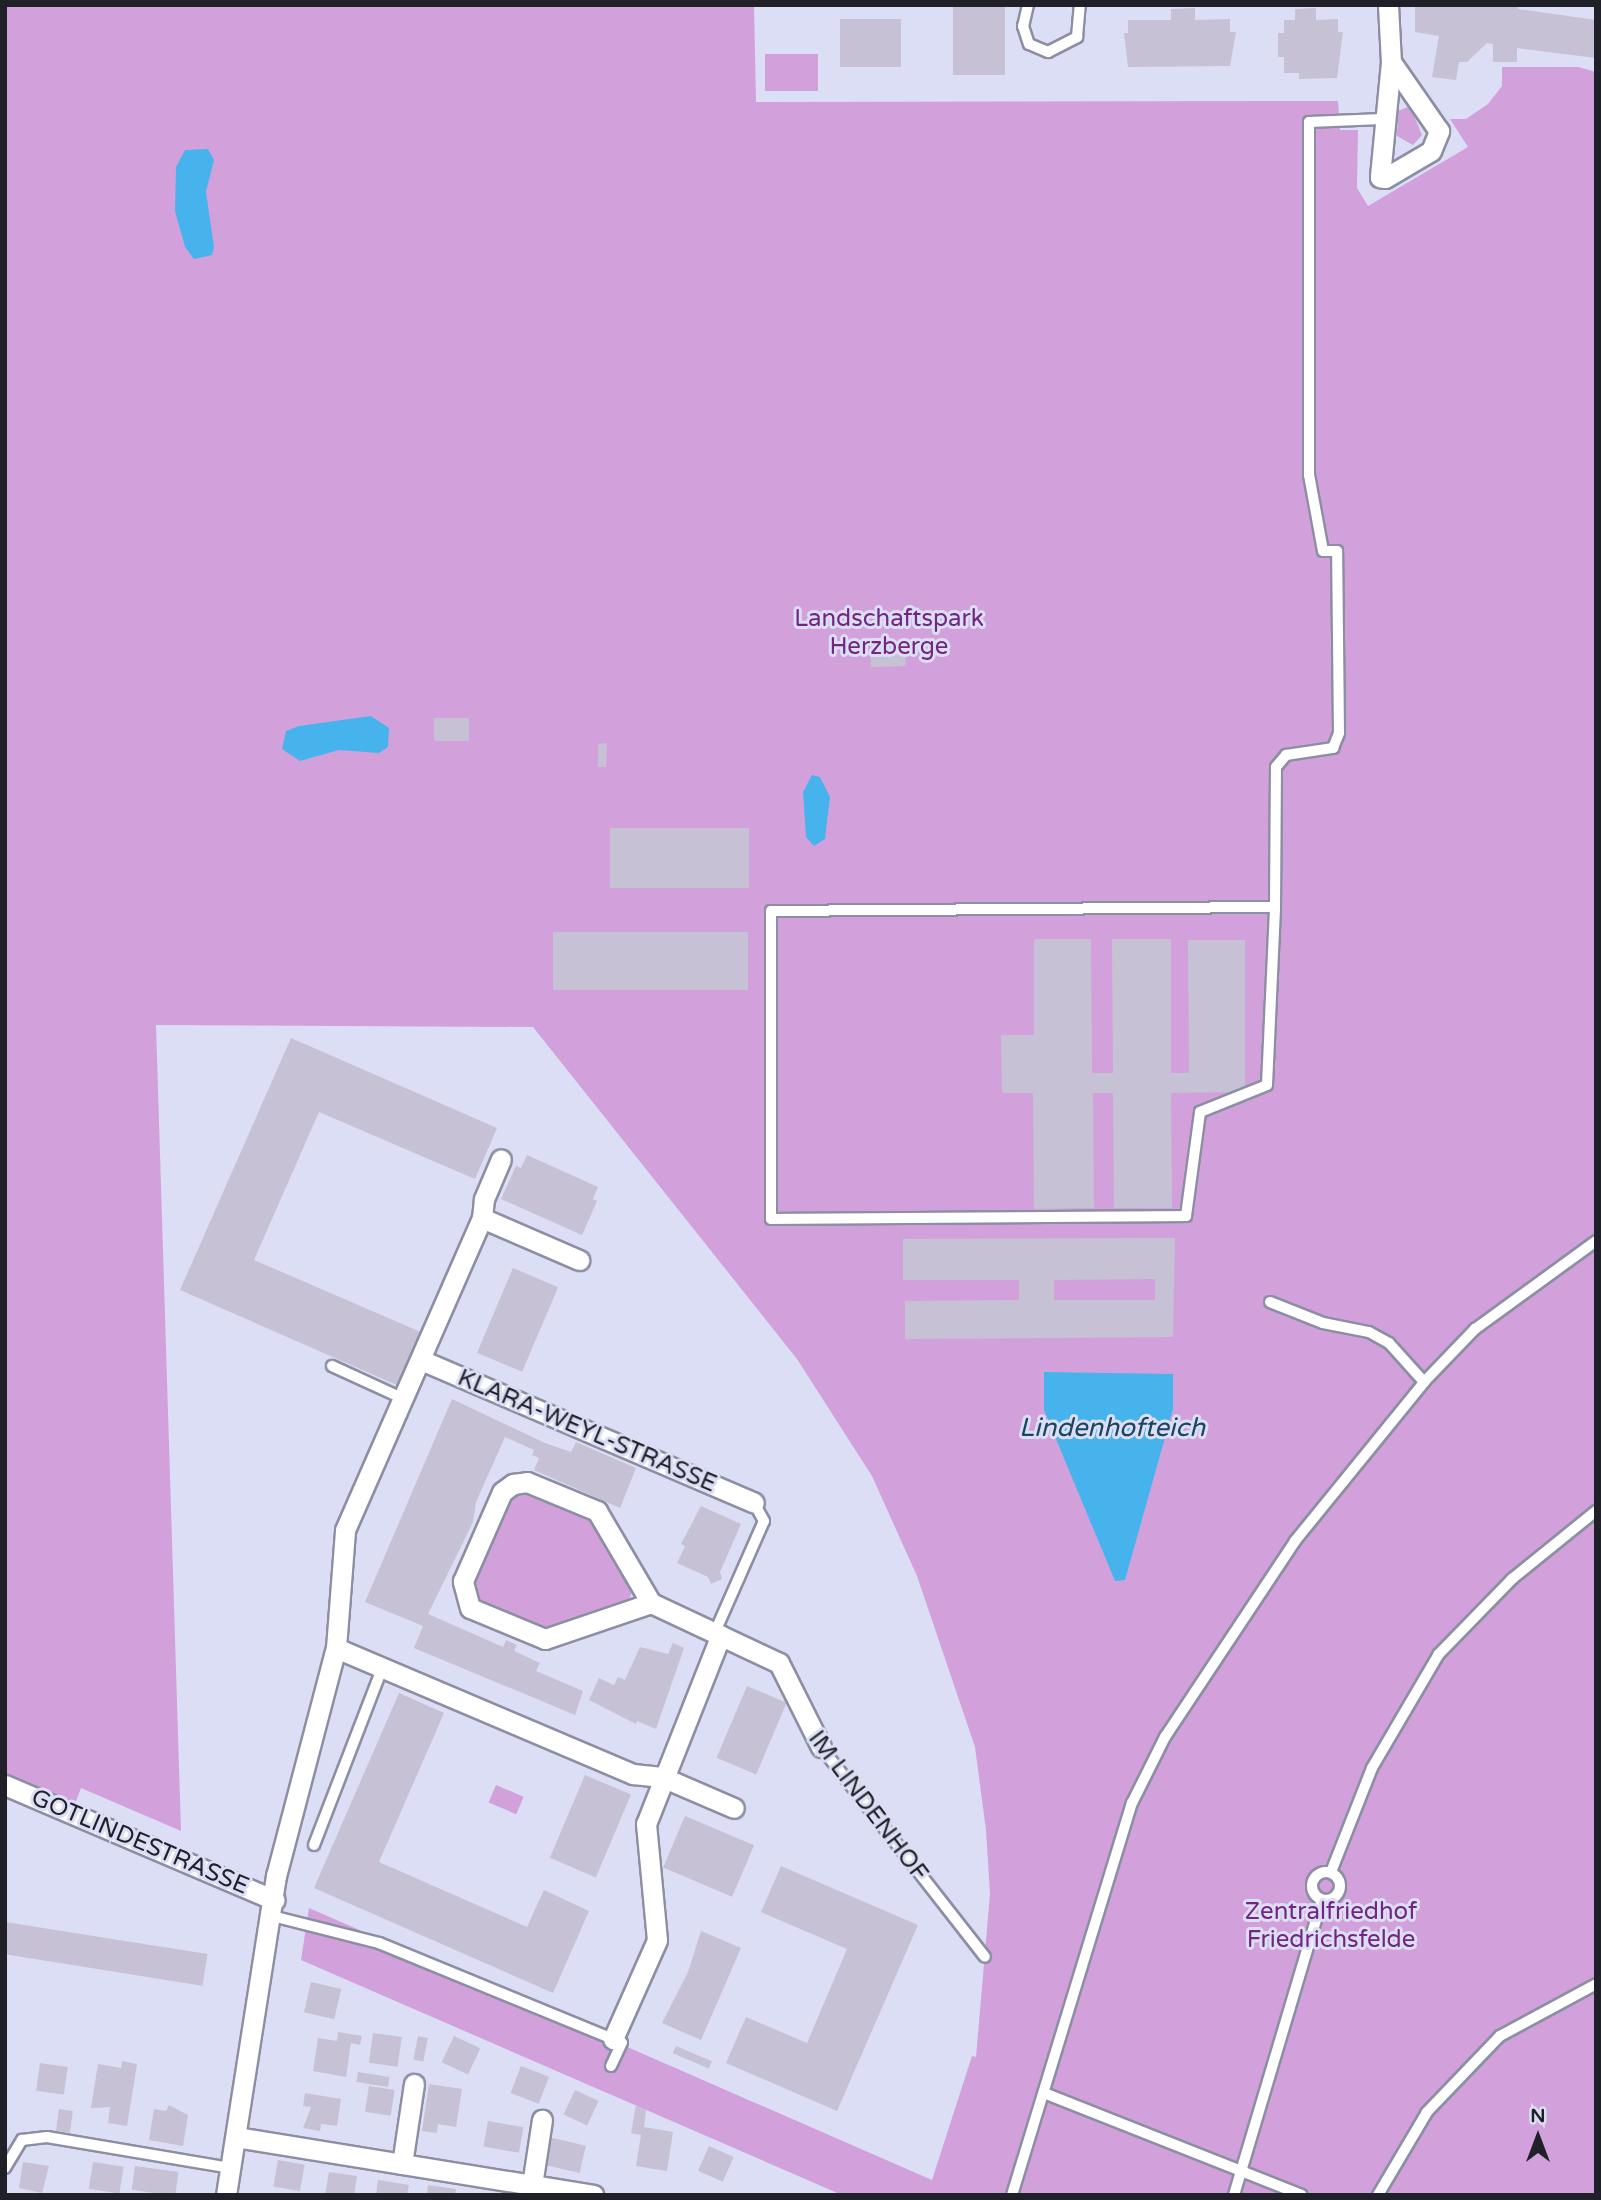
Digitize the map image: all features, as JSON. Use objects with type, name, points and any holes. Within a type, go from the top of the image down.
[{"type":"street","points":[[1388,5],[1391,62],[1382,119],[1380,177],[1385,178],[1431,151],[1439,131],[1391,62]]},
{"type":"street","points":[[226,2195],[273,1908],[336,1647],[345,1530],[482,1218],[484,1199],[501,1159]]},
{"type":"street","points":[[482,1218],[579,1260]]},
{"type":"street","name":"KLARA-WEYL-STRASSE","points":[[421,1360],[754,1503]]},
{"type":"street","points":[[527,1482],[597,1511],[651,1603],[545,1639],[470,1608],[463,1581],[502,1492],[527,1482]]},
{"type":"street","name":"IM LINDENHOF","points":[[651,1603],[779,1663],[821,1747]]},
{"type":"street","points":[[617,2040],[657,1940],[646,1824],[718,1634]]},
{"type":"street","points":[[336,1647],[633,1774],[662,1777],[734,1808]]},
{"type":"street","name":"GOTLINDESTRASSE","points":[[5,1785],[273,1908]]},
{"type":"street","points":[[402,2164],[414,2084]]},
{"type":"street","points":[[532,2185],[542,2120]]},
{"type":"street","points":[[236,2137],[593,2195]]},
{"type":"lane","points":[[1028,5],[1023,26],[1029,44],[1048,52],[1077,37],[1080,5]]},
{"type":"lane","points":[[1275,907],[771,911],[771,1219],[1186,1216],[1200,1112],[1268,1086],[1275,907],[1276,767],[1286,755],[1333,748],[1339,733],[1337,551],[1323,551],[1309,475],[1309,122],[1382,119]]},
{"type":"lane","points":[[1012,2195],[1132,1803],[1165,1737],[1295,1541],[1424,1382],[1475,1329],[1596,1241]]},
{"type":"lane","points":[[1270,1303],[1323,1323],[1369,1332],[1389,1343],[1424,1382]]},
{"type":"lane","points":[[332,1366],[404,1399]]},
{"type":"lane","points":[[718,1634],[764,1521],[754,1503]]},
{"type":"lane","points":[[1331,1872],[1372,1768],[1439,1654],[1512,1579],[1596,1511]]},
{"type":"lane","points":[[314,1846],[383,1665]]},
{"type":"lane","name":"IM LINDENHOF","points":[[821,1747],[985,1957]]},
{"type":"lane","points":[[1322,1900],[1313,1891],[1313,1881],[1322,1872],[1331,1872]]},
{"type":"lane","points":[[1322,1900],[1336,1896],[1341,1888],[1331,1872]]},
{"type":"lane","points":[[1234,2195],[1322,1900]]},
{"type":"lane","points":[[273,1908],[379,1943],[617,2040],[611,2066]]},
{"type":"lane","points":[[1378,2195],[1427,2112],[1500,2036],[1596,1984]]},
{"type":"lane","points":[[1044,2093],[1302,2195]]},
{"type":"lane","points":[[5,2168],[22,2140],[47,2137],[231,2168]]},
{"type":"green space","name":"Landschaftspark Herzberge","points":[[5,5],[754,5],[756,102],[1338,101],[1340,130],[1358,130],[1357,188],[1368,206],[1468,147],[1450,119],[1466,119],[1488,104],[1502,86],[1502,67],[1578,67],[1596,72],[1596,2195],[842,2195],[301,1960],[309,1908],[932,2180],[972,2056],[976,2057],[990,1894],[986,1830],[975,1747],[917,1576],[872,1476],[797,1359],[533,1027],[156,1025],[181,1831],[81,1788],[75,1804],[5,1773]]},
{"type":"green space","points":[[765,54],[818,54],[818,91],[765,91]]},
{"type":"green space","points":[[1410,106],[1422,135],[1413,145],[1397,136],[1398,111]]},
{"type":"green space","points":[[519,1491],[590,1519],[633,1587],[629,1602],[549,1631],[478,1605],[469,1584],[500,1508]]},
{"type":"green space","points":[[496,1785],[524,1797],[516,1814],[489,1802]]},
{"type":"water","points":[[208,149],[214,160],[206,192],[214,247],[212,255],[194,259],[185,247],[175,211],[176,167],[185,150]]},
{"type":"water","points":[[371,716],[389,728],[388,747],[379,753],[339,750],[300,761],[282,749],[286,731],[299,726]]},
{"type":"water","points":[[812,775],[820,777],[830,797],[825,839],[814,846],[806,837],[803,792]]},
{"type":"water","name":"Lindenhofteich","points":[[1044,1372],[1173,1374],[1173,1409],[1125,1580],[1115,1581],[1044,1410]]},
{"type":"building","points":[[953,5],[1005,5],[1005,75],[953,75]]},
{"type":"building","points":[[1415,5],[1518,5],[1518,9],[1596,20],[1596,58],[1517,48],[1517,62],[1493,62],[1493,44],[1487,43],[1467,62],[1459,62],[1456,80],[1432,77],[1439,36],[1415,32]]},
{"type":"building","points":[[1195,8],[1195,20],[1230,19],[1230,32],[1236,32],[1230,66],[1128,67],[1124,33],[1128,33],[1128,20],[1171,20],[1171,9]]},
{"type":"building","points":[[1316,8],[1316,20],[1338,19],[1338,32],[1343,32],[1337,78],[1299,79],[1299,73],[1284,73],[1284,57],[1278,57],[1278,33],[1284,33],[1284,20],[1295,20],[1295,9]]},
{"type":"building","points":[[840,19],[901,19],[901,67],[840,67]]},
{"type":"building","points":[[905,643],[906,666],[871,667],[870,644]]},
{"type":"building","points":[[434,718],[469,718],[469,741],[434,741]]},
{"type":"building","points":[[607,743],[606,767],[598,767],[598,744]]},
{"type":"building","points":[[610,828],[749,828],[749,888],[610,888]]},
{"type":"building","points":[[553,932],[748,932],[748,990],[553,990]]},
{"type":"building","points":[[1034,939],[1091,939],[1092,1073],[1113,1073],[1112,939],[1171,939],[1171,1073],[1189,1073],[1188,940],[1245,940],[1245,1092],[1171,1093],[1172,1208],[1114,1208],[1113,1093],[1093,1093],[1094,1208],[1034,1209],[1033,1093],[1002,1093],[1001,1035],[1034,1035]]},
{"type":"building","points":[[291,1038],[497,1128],[475,1179],[319,1112],[254,1260],[423,1333],[399,1386],[180,1290]]},
{"type":"building","points":[[527,1155],[598,1187],[593,1199],[597,1201],[582,1235],[501,1199],[516,1166],[521,1168]]},
{"type":"building","points":[[1175,1238],[1173,1337],[905,1339],[905,1301],[1019,1300],[1019,1280],[903,1280],[903,1239]],"holes":[[[1155,1279],[1155,1300],[1054,1300],[1054,1280]]]},
{"type":"building","points":[[513,1268],[558,1287],[522,1372],[477,1353]]},
{"type":"building","points":[[452,1399],[545,1443],[571,1452],[576,1442],[636,1468],[620,1508],[534,1470],[539,1458],[532,1455],[534,1450],[505,1437],[476,1502],[473,1522],[428,1614],[503,1647],[506,1640],[517,1645],[514,1651],[540,1663],[536,1671],[583,1691],[575,1715],[414,1648],[423,1626],[365,1602]]},
{"type":"building","points":[[701,1506],[741,1524],[720,1572],[722,1579],[711,1584],[708,1577],[677,1563],[685,1546],[681,1544]]},
{"type":"building","points":[[673,1643],[684,1648],[656,1729],[637,1721],[636,1724],[589,1700],[599,1678],[614,1685],[618,1677],[625,1680],[640,1647],[668,1654]]},
{"type":"building","points":[[747,1686],[787,1703],[756,1775],[717,1758]]},
{"type":"building","points":[[399,1693],[444,1713],[379,1862],[527,1927],[544,1890],[589,1911],[553,1993],[314,1888]]},
{"type":"building","points":[[585,1775],[631,1795],[596,1877],[550,1858]]},
{"type":"building","points":[[685,1816],[754,1845],[732,1897],[663,1868]]},
{"type":"building","points":[[781,1866],[918,1925],[837,2111],[726,2063],[746,2017],[807,2043],[847,1949],[761,1912]]},
{"type":"building","points":[[5,1922],[207,1954],[202,1986],[5,1954]]},
{"type":"building","points":[[701,1931],[741,1948],[701,2040],[662,2023],[688,1972]]},
{"type":"building","points":[[311,1982],[341,1989],[334,2019],[304,2012]]},
{"type":"building","points":[[338,2032],[362,2036],[360,2045],[351,2043],[346,2077],[313,2071],[318,2038],[337,2041]]},
{"type":"building","points":[[373,2033],[402,2037],[398,2067],[369,2063]]},
{"type":"building","points":[[418,2036],[428,2038],[423,2061],[413,2060]]},
{"type":"building","points":[[454,2036],[480,2048],[468,2075],[442,2062]]},
{"type":"building","points":[[676,2046],[712,2061],[709,2069],[673,2053]]},
{"type":"building","points":[[122,2061],[137,2064],[127,2126],[108,2123],[110,2107],[91,2108],[98,2064],[121,2068]]},
{"type":"building","points":[[40,2063],[68,2067],[64,2095],[36,2091]]},
{"type":"building","points":[[521,2066],[549,2077],[539,2104],[511,2093]]},
{"type":"building","points":[[358,2072],[390,2077],[388,2087],[356,2082]]},
{"type":"building","points":[[429,2084],[462,2089],[456,2127],[438,2124],[437,2133],[422,2131]]},
{"type":"building","points":[[369,2086],[395,2090],[391,2116],[365,2112]]},
{"type":"building","points":[[575,2090],[599,2101],[587,2125],[564,2114]]},
{"type":"building","points":[[305,2093],[341,2099],[337,2126],[321,2124],[320,2131],[303,2128],[311,2107],[303,2106]]},
{"type":"building","points":[[169,2105],[188,2115],[183,2146],[149,2140],[154,2109],[166,2111]]},
{"type":"building","points":[[636,2105],[646,2110],[644,2127],[673,2132],[667,2171],[636,2166],[641,2135],[631,2133]]},
{"type":"building","points":[[59,2109],[73,2111],[70,2133],[56,2131]]},
{"type":"building","points":[[488,2121],[523,2127],[519,2153],[483,2147]]},
{"type":"building","points":[[544,2136],[586,2146],[580,2173],[538,2163]]},
{"type":"building","points":[[709,2146],[734,2157],[723,2182],[698,2171]]},
{"type":"building","points":[[278,2160],[305,2165],[300,2191],[273,2187]]},
{"type":"building","points":[[23,2162],[49,2166],[42,2193],[19,2188]]},
{"type":"building","points":[[93,2162],[124,2167],[119,2194],[89,2189]]},
{"type":"building","points":[[135,2166],[179,2172],[175,2195],[132,2190]]},
{"type":"building","points":[[329,2172],[357,2176],[354,2195],[325,2195]]},
{"type":"building","points":[[378,2180],[409,2185],[407,2195],[376,2195]]},
{"type":"building","points":[[428,2185],[456,2189],[455,2195],[427,2195]]},
{"type":"park label","name":"Zentralfriedhof Friedrichsfelde","points":[[1331,1926]]}]
